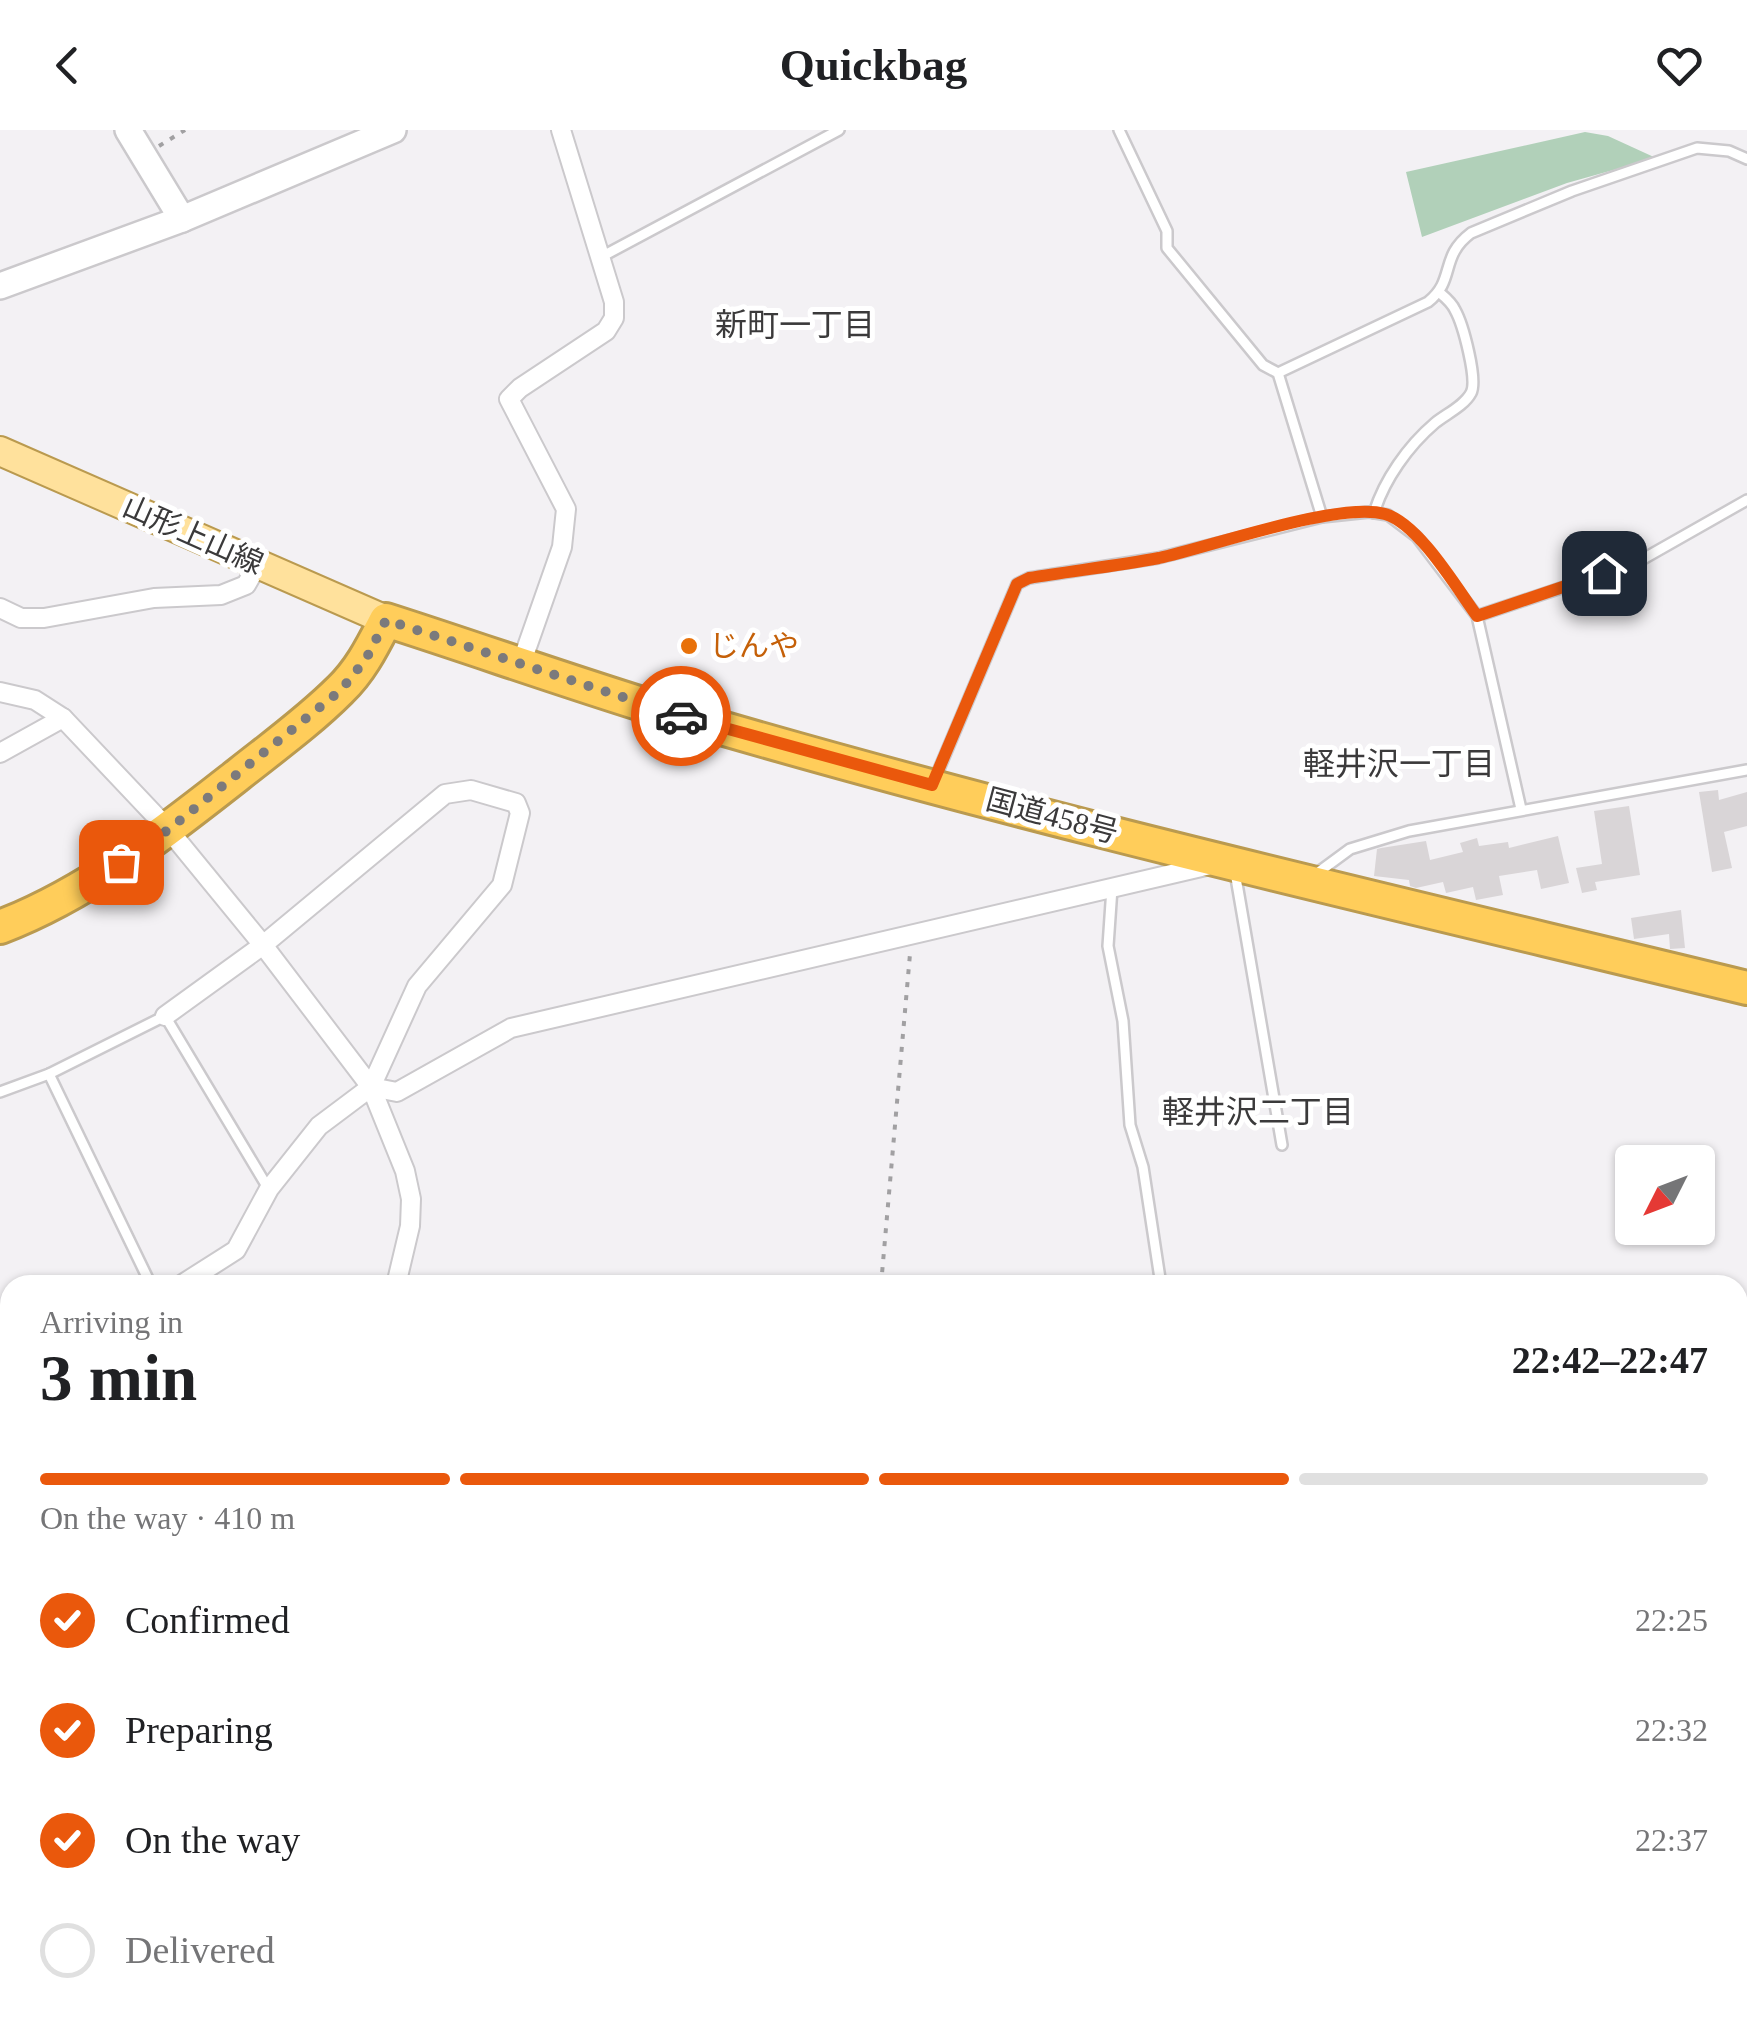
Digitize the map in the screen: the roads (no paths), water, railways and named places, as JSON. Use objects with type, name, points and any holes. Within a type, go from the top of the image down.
[{"type":"highway","name":"国道458号","points":[[386,620],[686,717],[932,785],[1230,863],[1747,988]]},
{"type":"highway","points":[[0,928],[97,878],[168,830],[341,690],[366,659],[386,620]]},
{"type":"main road","name":"山形上山線","points":[[0,451],[386,620]]},
{"type":"street","points":[[128,130],[182,219]]},
{"type":"street","points":[[0,286],[182,219],[393,130]]},
{"type":"street","points":[[521,664],[562,547],[566,509],[509,399],[606,332],[614,318],[614,302],[561,130]]},
{"type":"street","points":[[0,608],[21,618],[44,618],[154,598],[221,595],[246,586],[258,564]]},
{"type":"street","points":[[0,692],[35,700],[63,718],[168,830],[263,945],[371,1087],[412,1199],[398,1275]]},
{"type":"street","points":[[0,753],[63,718]]},
{"type":"street","points":[[165,1016],[263,945],[445,794],[471,790],[516,803],[520,813],[502,885],[417,986],[371,1087],[319,1126],[269,1189],[236,1250],[197,1275]]},
{"type":"street","points":[[371,1087],[396,1092],[512,1028],[1112,886],[1230,863]]},
{"type":"lane","points":[[601,257],[839,130]]},
{"type":"lane","points":[[1119,130],[1167,231],[1167,248],[1263,365],[1278,373],[1322,517]]},
{"type":"lane","points":[[1278,373],[1428,302],[1440,292],[1446,279],[1449,256],[1470,233],[1572,191],[1697,148],[1729,151],[1747,159]]},
{"type":"lane","points":[[1374,513],[1379,496],[1403,458],[1433,425],[1469,398],[1474,386],[1462,327],[1454,308],[1440,292]]},
{"type":"lane","points":[[1477,616],[1636,563],[1747,500]]},
{"type":"lane","points":[[932,785],[1017,584],[1029,578],[1158,558],[1322,517],[1374,513],[1388,514],[1417,536],[1477,616],[1522,809]]},
{"type":"lane","points":[[1306,881],[1350,849],[1409,831],[1747,770]]},
{"type":"lane","points":[[1230,863],[1282,1145]]},
{"type":"lane","points":[[1112,886],[1108,946],[1123,1021],[1130,1126],[1142,1167],[1159,1275]]},
{"type":"lane","points":[[0,1092],[50,1074],[165,1016],[269,1189]]},
{"type":"lane","points":[[50,1074],[146,1275]]},
{"type":"place","name":"じんや","points":[[689,646]]},
{"type":"district","name":"新町一丁目","points":[[795,325]]},
{"type":"district","name":"軽井沢一丁目","points":[[1399,764]]},
{"type":"district","name":"軽井沢二丁目","points":[[1258,1112]]}]
